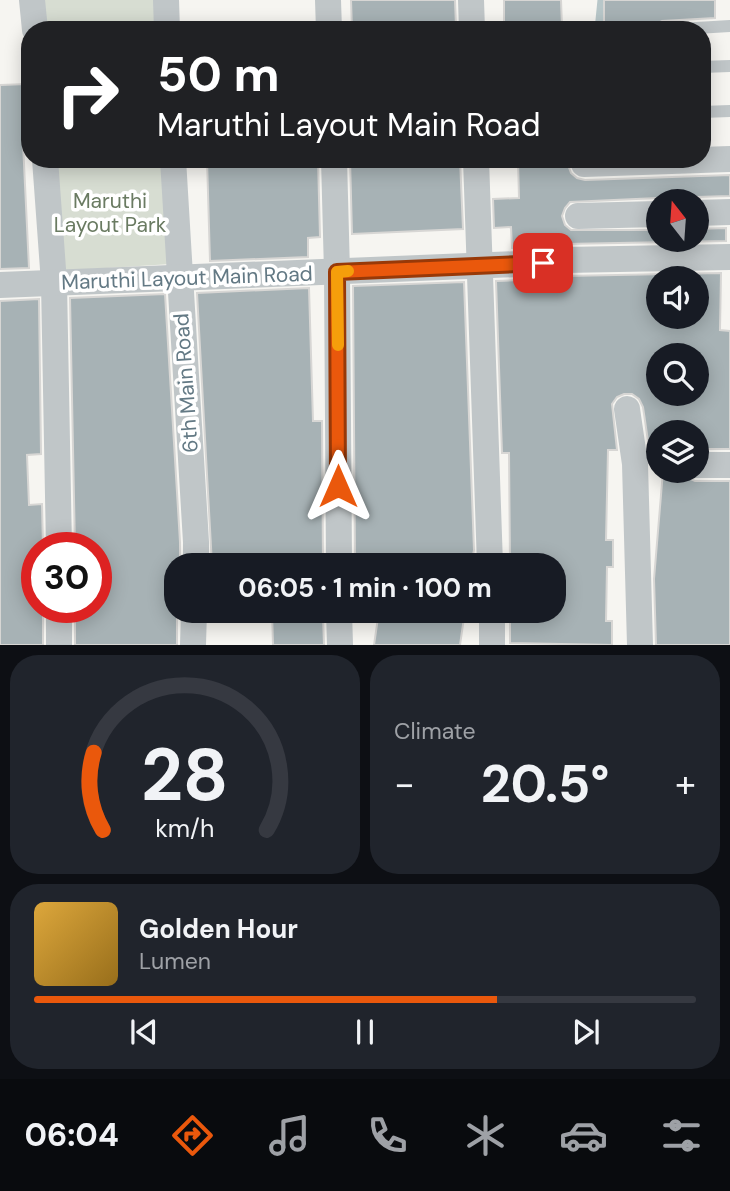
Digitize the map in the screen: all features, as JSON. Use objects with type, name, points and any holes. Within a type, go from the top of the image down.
[{"type":"street","points":[[32,0],[34,21]]},
{"type":"street","points":[[166,0],[167,21]]},
{"type":"street","points":[[328,0],[329,21]]},
{"type":"street","points":[[471,0],[472,21]]},
{"type":"street","points":[[711,160],[730,159]]},
{"type":"street","points":[[46,168],[54,283],[59,532]]},
{"type":"street","name":"6th Main Road","points":[[173,168],[196,553]]},
{"type":"street","points":[[334,168],[339,553]]},
{"type":"street","points":[[476,168],[490,553]]},
{"type":"street","points":[[709,213],[730,212]]},
{"type":"street","points":[[578,216],[646,214]]},
{"type":"street","name":"Maruthi Layout Main Road","points":[[0,285],[730,257]]},
{"type":"street","points":[[627,409],[646,464],[640,645]]},
{"type":"street","points":[[709,465],[730,465]]},
{"type":"street","points":[[59,623],[60,645]]},
{"type":"street","points":[[194,623],[194,645]]},
{"type":"street","points":[[339,623],[340,645]]},
{"type":"street","points":[[492,623],[492,645]]},
{"type":"lane","points":[[711,27],[730,26]]},
{"type":"lane","points":[[711,66],[730,66]]},
{"type":"lane","points":[[711,112],[730,111]]},
{"type":"green space","points":[[44,0],[157,0],[158,21],[45,21]]},
{"type":"green space","name":"Maruthi Layout Park","points":[[53,168],[166,168],[171,264],[59,271]]},
{"type":"building","points":[[351,0],[455,0],[456,21],[352,21]]},
{"type":"building","points":[[504,0],[561,0],[562,21],[504,21]]},
{"type":"building","points":[[604,0],[715,0],[715,18],[604,21]]},
{"type":"building","points":[[21,84],[21,168],[24,168],[29,268],[0,269],[0,85]]},
{"type":"building","points":[[207,168],[318,168],[320,237],[308,238],[308,257],[210,261]]},
{"type":"building","points":[[350,168],[460,168],[463,229],[352,234]]},
{"type":"building","points":[[518,168],[569,168],[577,178],[585,180],[730,175],[730,196],[709,197],[709,189],[646,189],[646,199],[570,202],[562,216],[565,225],[571,230],[646,230],[646,242],[564,244],[552,250],[542,247],[512,248],[511,227],[494,228],[493,199],[519,198]]},
{"type":"building","points":[[726,228],[726,241],[709,241],[709,229]]},
{"type":"building","points":[[555,273],[564,276],[646,274],[646,329],[709,329],[709,273],[721,273],[720,330],[730,331],[730,449],[709,449],[709,420],[646,420],[646,428],[643,407],[639,399],[632,394],[617,397],[612,404],[617,450],[608,450],[606,540],[613,540],[613,567],[607,567],[606,621],[612,621],[612,645],[510,643],[510,623],[566,623],[566,553],[510,553],[509,453],[502,453],[496,281],[544,279]]},
{"type":"building","points":[[464,282],[473,553],[355,553],[353,286]]},
{"type":"building","points":[[309,288],[313,421],[322,421],[323,553],[211,553],[197,293]]},
{"type":"building","points":[[165,294],[180,553],[164,553],[164,623],[177,623],[177,645],[75,645],[75,623],[112,623],[112,532],[75,532],[70,298]]},
{"type":"building","points":[[39,299],[41,454],[27,455],[29,505],[42,504],[43,532],[21,532],[21,623],[43,623],[43,645],[0,645],[0,301]]},
{"type":"building","points":[[730,481],[730,645],[656,645],[654,579],[662,483]]},
{"type":"building","points":[[272,623],[323,623],[324,645],[273,645]]},
{"type":"building","points":[[377,623],[463,623],[460,645],[374,645]]},
{"type":"waterway","points":[[600,21],[602,0]]},
{"type":"slow traffic","points":[[338,345],[337,272],[348,271]]},
{"type":"route","points":[[338,486],[337,272],[543,263]]}]
